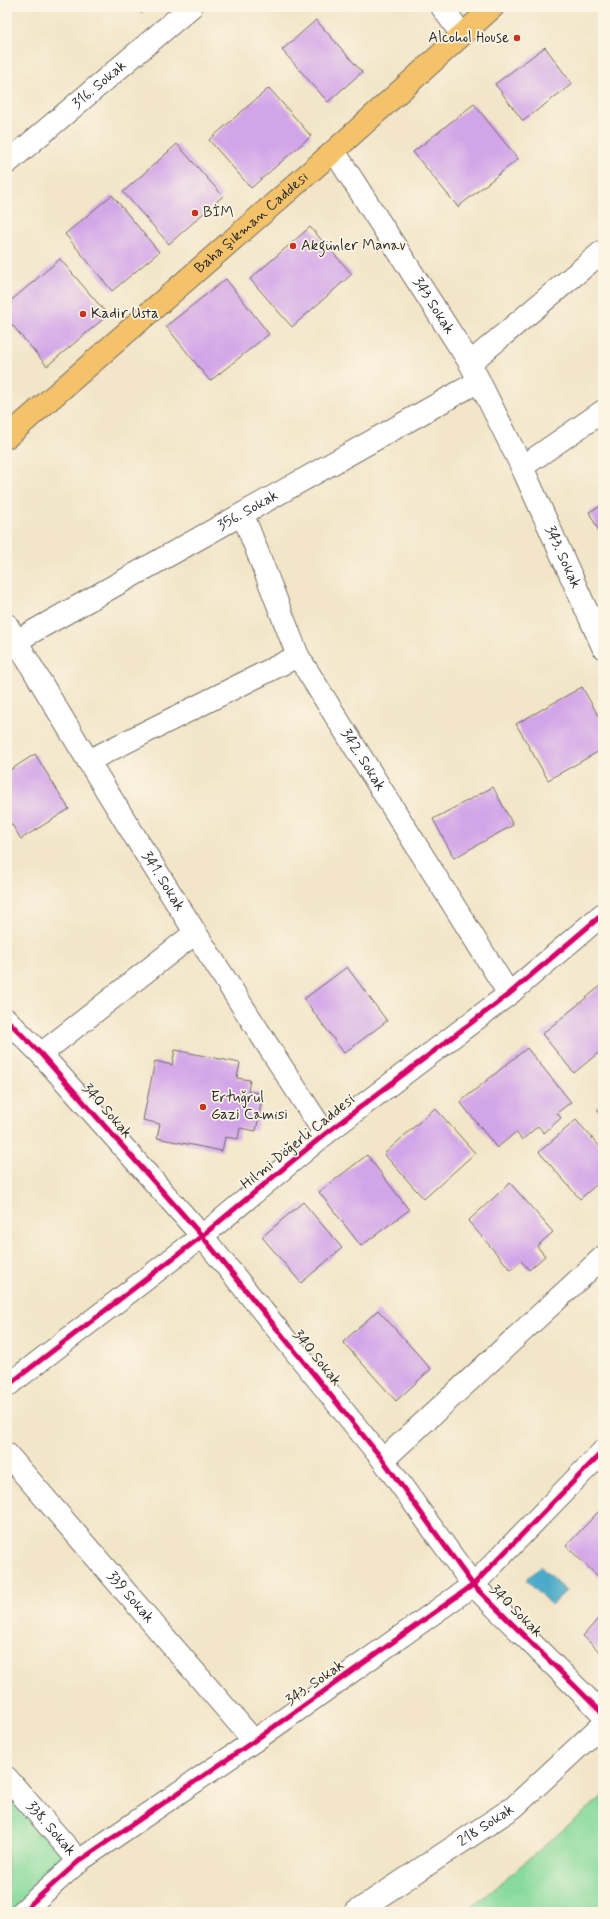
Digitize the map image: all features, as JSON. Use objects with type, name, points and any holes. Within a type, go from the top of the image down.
[{"type":"main road","name":"Baha Şıkman Caddesi","points":[[7,437],[334,151],[493,7]]},
{"type":"street","name":"316. Sokak","points":[[7,163],[192,7]]},
{"type":"street","points":[[442,7],[462,35]]},
{"type":"street","name":"343 Sokak","points":[[334,151],[474,372],[522,467]]},
{"type":"street","name":"356. Sokak","points":[[12,633],[243,515],[474,372],[603,251]]},
{"type":"street","points":[[522,467],[603,410]]},
{"type":"street","name":"343. Sokak","points":[[522,467],[603,647]]},
{"type":"street","name":"342. Sokak","points":[[243,515],[298,656],[509,994]]},
{"type":"street","name":"341. Sokak","points":[[12,633],[88,761],[195,933],[325,1134]]},
{"type":"street","points":[[88,761],[298,656]]},
{"type":"street","name":"Hilmi Döğerli Caddesi","points":[[7,1386],[202,1236],[325,1134],[509,994],[603,914]]},
{"type":"street","points":[[41,1054],[195,933]]},
{"type":"street","name":"340 Sokak","points":[[7,1020],[41,1054],[202,1236],[384,1460],[473,1585],[603,1714]]},
{"type":"street","points":[[384,1460],[603,1258]]},
{"type":"street","name":"343. Sokak","points":[[22,1912],[79,1861],[254,1741],[473,1585],[603,1450]]},
{"type":"street","name":"339 Sokak","points":[[7,1454],[254,1741]]},
{"type":"street","name":"218 Sokak","points":[[356,1912],[514,1807],[603,1724]]},
{"type":"street","name":"338. Sokak","points":[[7,1778],[79,1861]]},
{"type":"green space","points":[[7,1778],[79,1861],[22,1912],[7,1912]]},
{"type":"green space","points":[[603,1796],[603,1912],[466,1912]]},
{"type":"water","points":[[540,1566],[566,1591],[551,1605],[526,1580]]},
{"type":"building","points":[[138,7],[151,7],[141,13]]},
{"type":"building","points":[[316,20],[362,72],[328,102],[282,50]]},
{"type":"building","points":[[545,47],[572,84],[523,121],[495,84]]},
{"type":"building","points":[[269,88],[311,136],[251,188],[209,140]]},
{"type":"building","points":[[474,104],[518,159],[458,207],[413,152]]},
{"type":"building","points":[[177,144],[223,196],[169,244],[123,192]]},
{"type":"building","points":[[112,195],[159,252],[112,291],[65,234]]},
{"type":"building","points":[[310,227],[352,274],[292,327],[250,279]]},
{"type":"building","points":[[60,259],[108,315],[47,366],[7,319],[7,304]]},
{"type":"building","points":[[226,279],[269,334],[210,381],[166,326]]},
{"type":"building","points":[[603,505],[603,539],[589,512]]},
{"type":"building","points":[[582,687],[603,724],[603,749],[548,780],[516,724]]},
{"type":"building","points":[[35,754],[69,809],[21,839],[7,817],[7,772]]},
{"type":"building","points":[[493,787],[513,825],[454,858],[433,819]]},
{"type":"building","points":[[347,967],[387,1021],[344,1053],[304,999]]},
{"type":"building","points":[[603,984],[603,1049],[574,1073],[542,1034]]},
{"type":"building","points":[[527,1048],[571,1102],[557,1113],[561,1118],[544,1133],[538,1126],[522,1140],[516,1132],[497,1148],[460,1102]]},
{"type":"building","name":"Ertuğrul Gazi Camisi","points":[[175,1050],[240,1063],[237,1078],[250,1080],[248,1091],[263,1094],[256,1131],[240,1128],[238,1139],[225,1137],[222,1151],[157,1138],[160,1124],[143,1120],[155,1061],[172,1065]]},
{"type":"building","points":[[603,1105],[603,1117],[597,1110]]},
{"type":"building","points":[[435,1108],[475,1153],[424,1199],[384,1154]]},
{"type":"building","points":[[576,1120],[603,1150],[603,1179],[580,1199],[539,1152]]},
{"type":"building","points":[[367,1155],[409,1210],[361,1246],[319,1192]]},
{"type":"building","points":[[510,1183],[553,1232],[537,1246],[545,1256],[529,1270],[521,1261],[511,1270],[468,1221]]},
{"type":"building","points":[[303,1202],[342,1248],[301,1283],[262,1237]]},
{"type":"building","points":[[378,1310],[431,1369],[396,1401],[343,1342]]},
{"type":"building","points":[[599,1511],[603,1514],[603,1581],[566,1546]]},
{"type":"building","points":[[603,1613],[603,1655],[583,1636]]},
{"type":"cycle path","points":[[7,1386],[202,1236],[325,1134],[509,994],[603,914]]},
{"type":"cycle path","points":[[7,1020],[41,1054],[202,1236],[383,1460],[473,1585],[603,1714]]},
{"type":"cycle path","points":[[22,1912],[79,1861],[254,1741],[473,1585],[603,1451]]},
{"type":"place","name":"Alcohol House","points":[[517,38]]},
{"type":"place","name":"BİM","points":[[195,213]]},
{"type":"place","name":"Akgünler Manav","points":[[293,246]]},
{"type":"place","name":"Kadir Usta","points":[[83,314]]},
{"type":"place","name":"Ertuğrul Gazi Camisi","points":[[203,1107]]}]
